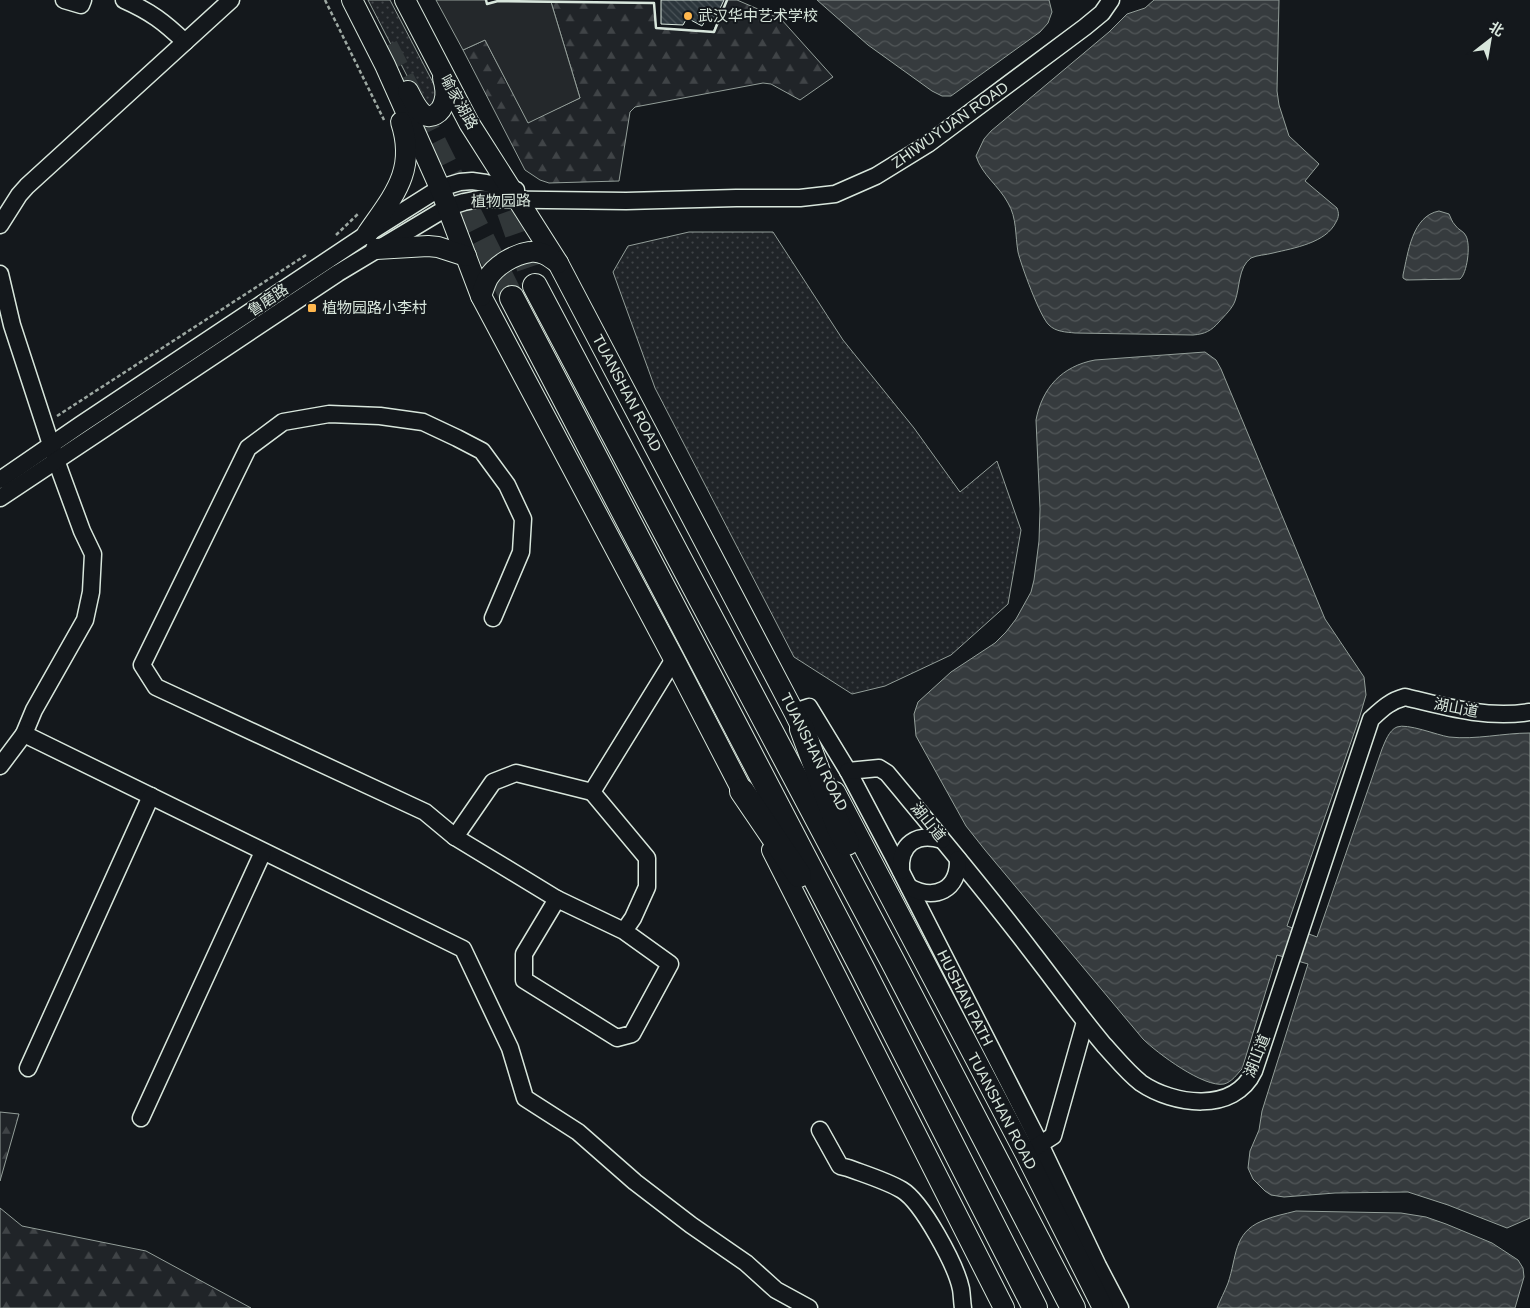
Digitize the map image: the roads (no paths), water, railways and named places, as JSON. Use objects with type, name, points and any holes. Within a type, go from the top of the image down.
[{"type":"highway","name":"TUANSHAN ROAD","points":[[535,286],[892,960],[1073,1308]]},
{"type":"highway","points":[[512,298],[862,968],[1035,1308]]},
{"type":"highway","points":[[798,721],[839,828],[897,943],[892,960]]},
{"type":"highway","points":[[742,791],[862,968]]},
{"type":"main road","points":[[352,0],[385,65],[440,188],[481,296],[674,659],[1004,1308]]},
{"type":"main road","name":"喻家湖路","points":[[405,0],[469,122],[515,194]]},
{"type":"main road","points":[[385,65],[397,70],[420,111],[427,116],[436,114],[444,104],[445,88],[442,71]]},
{"type":"main road","points":[[385,65],[381,78],[400,122],[406,142],[407,155],[406,168],[386,207],[372,242],[438,247],[466,256]]},
{"type":"main road","name":"TUANSHAN ROAD","points":[[515,194],[558,263],[798,721],[1032,1149],[1103,1308]]},
{"type":"main road","points":[[481,296],[492,273],[510,259],[535,252],[549,256],[558,263]]},
{"type":"street","points":[[64,0],[81,5],[83,0]]},
{"type":"street","points":[[124,0],[164,22],[185,42]]},
{"type":"street","points":[[0,225],[18,195],[27,186],[231,0]]},
{"type":"street","name":"ZHIWUYUAN ROAD","points":[[555,200],[626,202],[800,198],[835,194],[876,176],[928,144],[1085,27],[1102,13],[1111,0]]},
{"type":"street","name":"鲁磨路","points":[[0,480],[112,424],[338,273],[372,242],[440,188],[460,182],[486,182],[515,194]]},
{"type":"street","name":"植物园路","points":[[448,207],[472,200],[515,194],[555,200]]},
{"type":"street","name":"鲁磨路","points":[[372,242],[448,207]]},
{"type":"street","points":[[0,274],[12,325],[54,453],[82,532],[93,554],[92,592],[85,620],[34,710],[24,734],[0,766]]},
{"type":"street","points":[[493,618],[521,552],[523,519],[507,485],[482,451],[423,422],[380,416],[329,414],[282,422],[248,448],[142,665],[156,687],[425,812],[455,837],[557,899],[624,930],[670,964],[632,1034],[617,1038],[524,980],[524,954],[557,899]]},
{"type":"street","name":"鲁磨路","points":[[0,498],[54,453]]},
{"type":"street","points":[[592,792],[674,659]]},
{"type":"street","name":"湖山道","points":[[848,771],[874,767],[884,770],[983,888],[1085,1022],[1131,1075],[1150,1088],[1172,1098],[1204,1101],[1229,1096],[1240,1090],[1251,1076],[1371,719],[1387,704],[1405,697],[1482,714],[1530,712]]},
{"type":"street","name":"HUSHAN PATH","points":[[798,721],[809,707],[848,771],[909,887],[1032,1149],[1120,1308]]},
{"type":"street","points":[[24,734],[463,949],[510,1048],[525,1098],[578,1132],[635,1182],[746,1263],[776,1290],[809,1308]]},
{"type":"street","points":[[455,837],[493,782],[516,773],[592,792],[647,858],[647,887],[633,918],[624,930]]},
{"type":"street","points":[[28,1068],[151,796]]},
{"type":"street","points":[[901,871],[900,862],[902,854],[914,840],[932,836],[942,840]]},
{"type":"street","points":[[141,1118],[263,852]]},
{"type":"street","points":[[909,887],[926,894],[944,890],[956,876],[958,859]]},
{"type":"street","points":[[1032,1149],[1053,1136],[1085,1022]]},
{"type":"street","points":[[820,1130],[840,1166],[903,1190],[922,1210],[940,1239],[952,1266],[961,1288],[963,1308]]},
{"type":"water","points":[[817,0],[1049,0],[1052,12],[1048,23],[1040,32],[951,96],[942,96],[932,91],[868,45]]},
{"type":"water","points":[[1154,0],[1279,0],[1277,91],[1279,105],[1289,136],[1319,164],[1305,181],[1337,208],[1338,218],[1325,235],[1309,244],[1251,258],[1242,272],[1237,296],[1232,307],[1216,325],[1204,333],[1193,335],[1065,332],[1052,327],[1045,320],[1031,290],[1018,252],[1011,209],[982,169],[976,156],[984,139],[991,131],[1109,32],[1127,14],[1145,8]]},
{"type":"water","points":[[1439,211],[1449,214],[1454,224],[1466,236],[1468,252],[1465,271],[1460,279],[1406,280],[1403,278],[1403,275],[1409,246],[1417,228],[1430,214]]},
{"type":"water","points":[[1205,352],[1216,360],[1221,369],[1325,619],[1364,677],[1366,695],[1359,719],[1287,926],[1317,937],[1382,749],[1388,736],[1394,729],[1402,726],[1459,738],[1530,733],[1530,1218],[1507,1228],[1408,1192],[1335,1193],[1284,1197],[1271,1195],[1265,1191],[1253,1179],[1248,1168],[1250,1151],[1259,1130],[1262,1111],[1308,964],[1277,955],[1242,1069],[1232,1080],[1224,1084],[1215,1084],[1193,1075],[1143,1039],[985,850],[966,826],[916,736],[914,714],[918,702],[951,672],[995,643],[1016,619],[1031,592],[1039,541],[1040,509],[1036,420],[1043,398],[1055,380],[1073,367],[1095,360]]},
{"type":"water","points":[[1296,1211],[1401,1213],[1426,1217],[1492,1243],[1518,1260],[1523,1268],[1524,1277],[1515,1308],[1217,1308],[1228,1283],[1241,1239],[1246,1232],[1262,1221]]},
{"type":"tunnel","points":[[386,46],[512,298]]},
{"type":"tunnel","points":[[497,177],[535,286]]},
{"type":"place","name":"武汉华中艺术学校","points":[[688,16]]},
{"type":"place","name":"植物园路小李村","points":[[312,308]]}]
